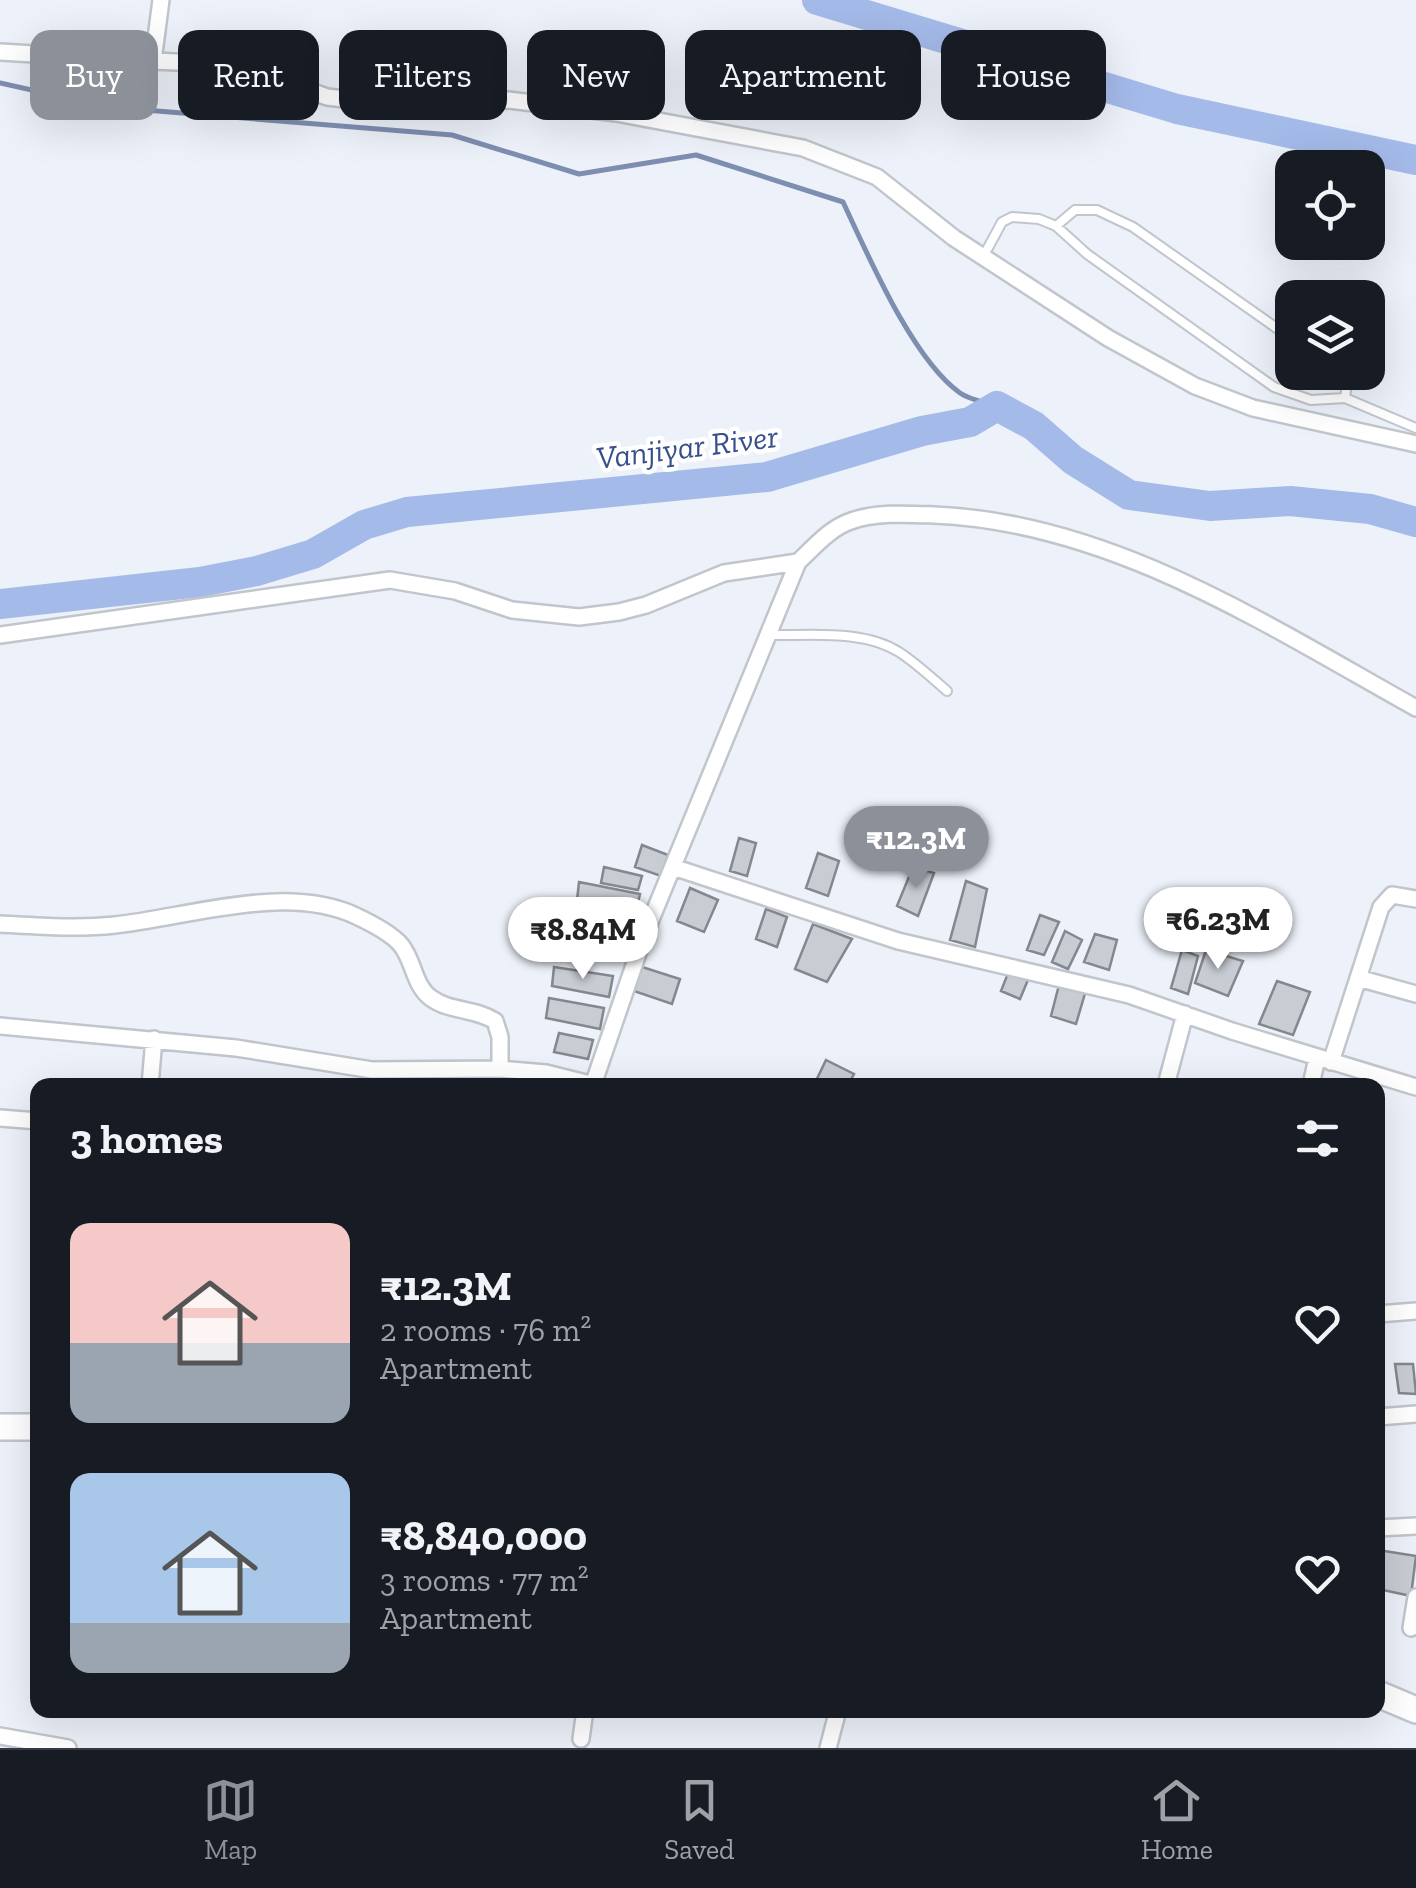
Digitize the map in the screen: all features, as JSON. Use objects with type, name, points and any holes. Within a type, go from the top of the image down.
[{"type":"main road","points":[[0,1427],[30,1427]]},
{"type":"main road","points":[[1385,1697],[1416,1710]]},
{"type":"street","points":[[158,30],[162,0]]},
{"type":"street","points":[[0,52],[30,54]]},
{"type":"street","points":[[158,61],[252,69],[327,97],[362,101],[508,100],[616,113],[803,148],[877,177],[983,257],[1108,338],[1194,386],[1252,408],[1416,444]]},
{"type":"street","points":[[595,1078],[643,939],[798,562],[824,536],[852,520],[885,515],[976,516],[1054,534],[1150,567],[1272,628],[1416,708]]},
{"type":"street","points":[[0,635],[390,580],[455,591],[512,610],[578,617],[646,604],[724,573],[798,562]]},
{"type":"street","points":[[672,867],[898,941],[1129,995],[1416,1087]]},
{"type":"street","points":[[1315,1078],[1358,978],[1386,898],[1402,895],[1416,899]]},
{"type":"street","points":[[0,924],[64,928],[114,925],[268,903],[302,901],[330,906],[358,917],[402,946],[419,986],[430,998],[445,1006],[481,1012],[495,1021],[500,1037],[500,1069]]},
{"type":"street","points":[[1358,978],[1416,994]]},
{"type":"street","points":[[1168,1078],[1185,1014]]},
{"type":"street","points":[[0,1026],[154,1039],[372,1070],[500,1069],[566,1078]]},
{"type":"street","points":[[151,1078],[154,1039]]},
{"type":"street","points":[[0,1118],[30,1120]]},
{"type":"street","points":[[1385,1313],[1416,1311]]},
{"type":"street","points":[[1385,1416],[1416,1414]]},
{"type":"street","points":[[1385,1528],[1416,1526]]},
{"type":"street","points":[[1411,1628],[1416,1597]]},
{"type":"street","points":[[581,1739],[584,1718]]},
{"type":"street","points":[[828,1748],[836,1718]]},
{"type":"street","points":[[0,1736],[68,1748]]},
{"type":"lane","points":[[1056,226],[1076,210],[1107,213],[1133,227],[1275,327]]},
{"type":"lane","points":[[983,257],[995,232],[1012,217],[1039,219],[1056,226],[1087,254],[1274,386],[1311,400],[1345,398],[1416,428]]},
{"type":"lane","points":[[1345,398],[1346,390]]},
{"type":"lane","points":[[769,635],[857,638],[879,643],[898,651],[948,692]]},
{"type":"building","points":[[739,838],[756,843],[747,876],[730,871]]},
{"type":"building","points":[[642,845],[668,855],[661,876],[635,867]]},
{"type":"building","points":[[818,853],[839,861],[828,896],[806,888]]},
{"type":"building","points":[[604,867],[642,876],[638,890],[601,883]]},
{"type":"building","points":[[913,867],[934,873],[918,916],[897,906]]},
{"type":"building","points":[[966,881],[987,889],[975,947],[950,940]]},
{"type":"building","points":[[579,882],[640,894],[633,924],[599,914],[602,905],[577,900]]},
{"type":"building","points":[[690,888],[718,900],[704,932],[677,921]]},
{"type":"building","points":[[766,909],[787,917],[777,947],[756,939]]},
{"type":"building","points":[[1040,915],[1059,922],[1044,955],[1027,950]]},
{"type":"building","points":[[813,924],[852,939],[827,982],[795,969]]},
{"type":"building","points":[[1065,931],[1082,940],[1068,969],[1052,962]]},
{"type":"building","points":[[1095,934],[1117,940],[1109,970],[1084,962]]},
{"type":"building","points":[[1182,950],[1198,956],[1188,994],[1171,988]]},
{"type":"building","points":[[1206,950],[1243,961],[1228,996],[1195,983]]},
{"type":"building","points":[[639,966],[680,979],[672,1004],[631,990]]},
{"type":"building","points":[[554,967],[613,976],[609,997],[552,986]]},
{"type":"building","points":[[1010,968],[1030,975],[1020,999],[1001,991]]},
{"type":"building","points":[[1060,981],[1086,990],[1076,1024],[1051,1016]]},
{"type":"building","points":[[1277,981],[1310,992],[1293,1035],[1259,1024]]},
{"type":"building","points":[[549,998],[604,1008],[600,1029],[546,1018]]},
{"type":"building","points":[[559,1033],[593,1040],[588,1059],[554,1052]]},
{"type":"building","points":[[826,1060],[854,1074],[852,1078],[817,1078]]},
{"type":"building","points":[[1395,1364],[1413,1364],[1416,1394],[1399,1393]]},
{"type":"building","points":[[1385,1551],[1416,1556],[1411,1596],[1385,1590]]},
{"type":"waterway","points":[[817,0],[1177,109],[1416,160]]},
{"type":"waterway","points":[[0,83],[108,107],[452,135],[579,174],[696,155],[843,202],[878,277],[925,356],[960,393],[997,406]]},
{"type":"waterway","name":"Vanjiyar River","points":[[0,604],[200,582],[257,571],[313,554],[364,525],[407,512],[767,477],[922,431],[970,422],[997,406],[1034,426],[1073,460],[1129,495],[1210,506],[1290,501],[1370,509],[1416,522]]}]
